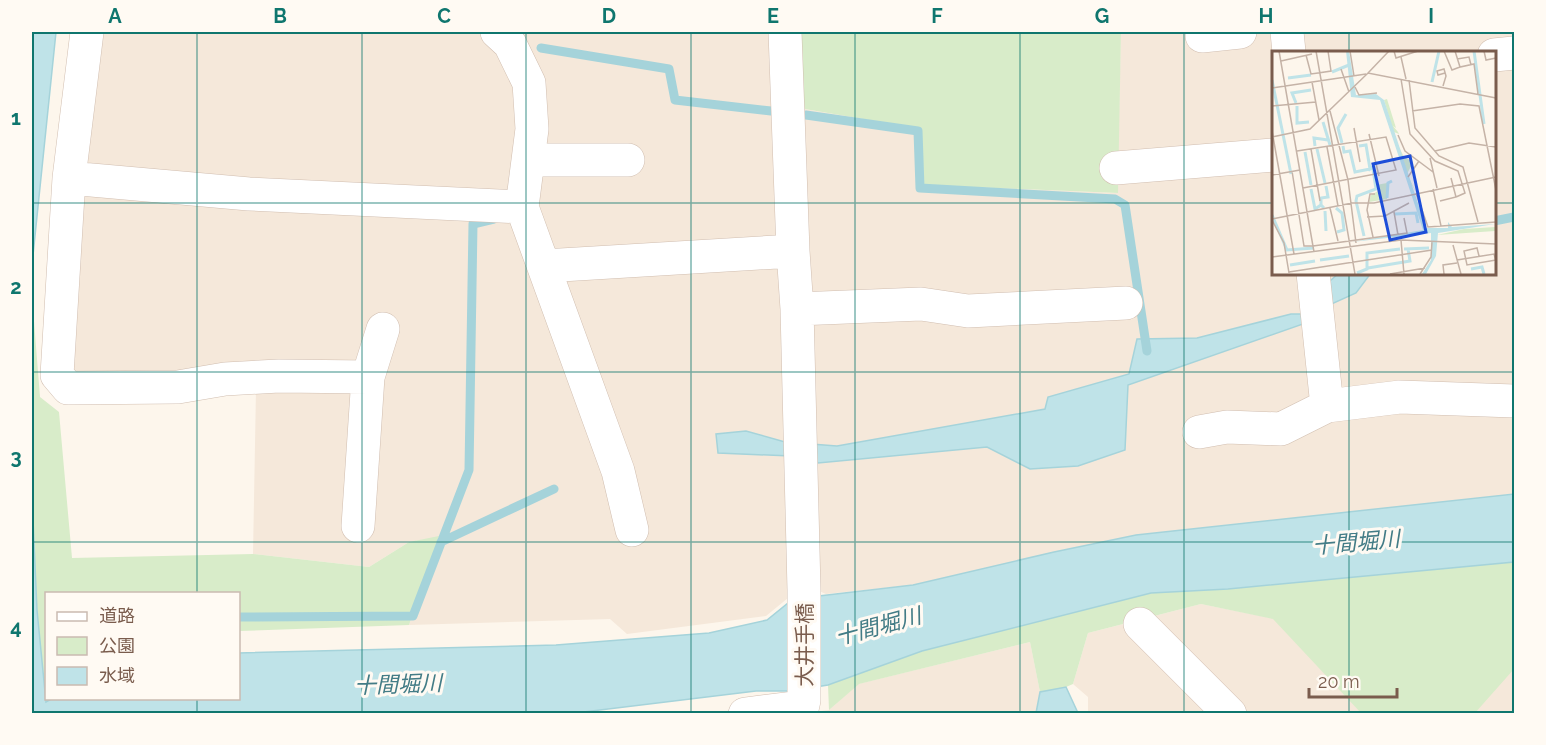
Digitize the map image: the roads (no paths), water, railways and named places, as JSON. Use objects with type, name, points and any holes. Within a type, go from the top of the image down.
[{"type":"street","points":[[87,32],[69,178],[57,375],[68,388],[178,387],[225,379],[279,376],[368,377]]},
{"type":"street","points":[[497,32],[510,44],[529,83],[532,129],[522,207],[618,471],[632,530]]},
{"type":"street","name":"大井手橋","points":[[785,32],[797,309],[804,590],[802,707]]},
{"type":"street","points":[[1202,36],[1240,32]]},
{"type":"street","points":[[1287,32],[1289,51]]},
{"type":"street","points":[[1116,168],[1272,155]]},
{"type":"street","points":[[528,160],[628,160]]},
{"type":"street","points":[[69,178],[249,194],[522,207]]},
{"type":"street","points":[[544,266],[793,251]]},
{"type":"street","points":[[1315,293],[1327,406]]},
{"type":"street","points":[[797,309],[921,303],[968,311],[1126,303]]},
{"type":"street","points":[[358,526],[368,377],[383,329]]},
{"type":"street","points":[[1199,432],[1227,427],[1281,429],[1327,406],[1400,397],[1515,401]]},
{"type":"street","points":[[1140,624],[1230,714]]},
{"type":"street","points":[[745,714],[802,707]]},
{"type":"water","points":[[32,32],[56,32],[32,265]]},
{"type":"water","points":[[1338,274],[1370,274],[1356,293],[1307,315],[1303,324],[1128,385],[1125,450],[1078,466],[1030,469],[987,447],[818,463],[814,457],[718,453],[716,434],[746,431],[785,442],[837,446],[1045,409],[1048,397],[1129,374],[1137,339],[1197,338],[1291,314],[1301,314],[1322,288]]},
{"type":"water","name":"十間堀川","points":[[1514,494],[1514,562],[1228,589],[1151,593],[922,651],[828,685],[791,691],[756,691],[567,714],[32,714],[32,497],[37,610],[46,702],[50,700],[240,700],[240,653],[556,645],[709,633],[767,620],[793,599],[913,585],[1136,535]]},
{"type":"water","points":[[1066,687],[1078,713],[1036,713],[1040,692]]},
{"type":"waterway","points":[[541,48],[669,69],[675,100],[771,111]]},
{"type":"waterway","points":[[806,115],[918,131],[920,188],[1115,199],[1125,205],[1147,351]]},
{"type":"waterway","points":[[1495,221],[1514,217]]},
{"type":"waterway","points":[[240,617],[413,616],[469,470],[473,224],[494,219]]},
{"type":"waterway","points":[[441,542],[554,489]]}]
